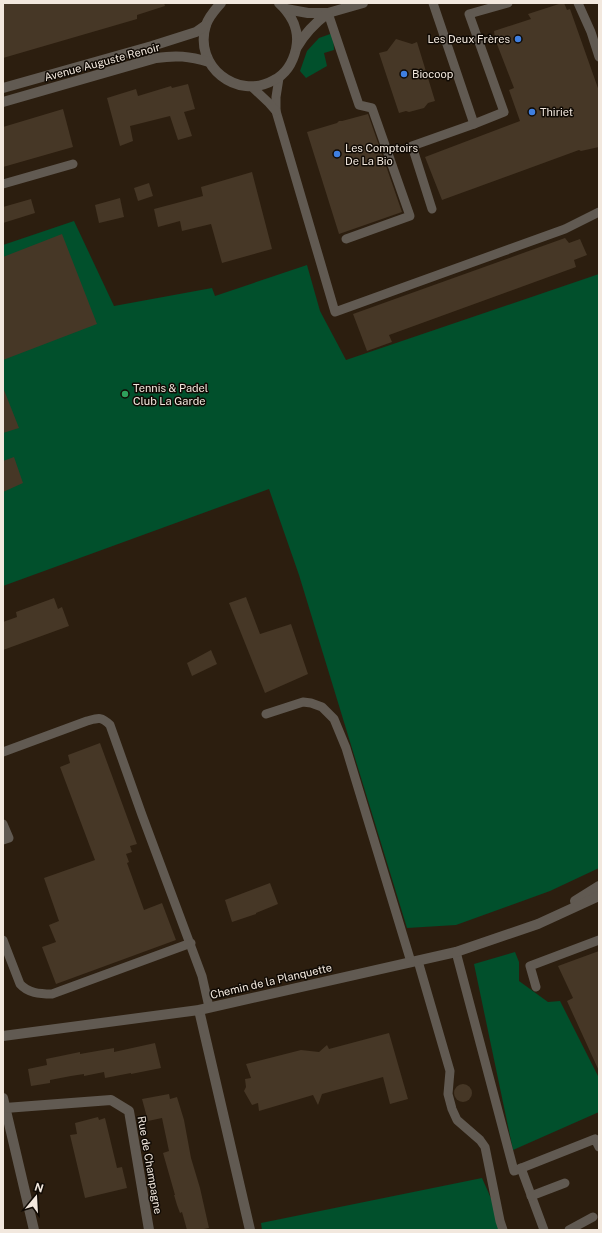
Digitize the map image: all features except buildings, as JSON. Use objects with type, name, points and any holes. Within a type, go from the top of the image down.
[{"type":"street","points":[[221,3],[212,7],[204,34],[204,44],[209,62],[217,73],[227,80],[239,85],[252,87],[261,86],[279,78],[291,64],[295,56],[297,47],[296,27],[292,17],[282,6]]},
{"type":"street","points":[[282,6],[308,13],[328,13],[362,3]]},
{"type":"street","points":[[297,47],[310,29],[328,13]]},
{"type":"street","name":"Avenue Auguste Renoir","points":[[3,88],[152,46],[196,32],[206,25]]},
{"type":"street","name":"Avenue Auguste Renoir","points":[[3,102],[156,58],[189,56],[209,62]]},
{"type":"street","name":"Chemin de la Planquette","points":[[538,924],[599,886]]},
{"type":"street","name":"Chemin de la Planquette","points":[[3,1036],[204,1009],[456,952],[538,924],[599,896]]},
{"type":"street","points":[[204,1009],[250,1230]]},
{"type":"street","name":"Rue de Champagne","points":[[4,1104],[111,1100],[129,1111],[149,1230]]},
{"type":"street","points":[[4,1104],[34,1230]]},
{"type":"lane","points":[[433,3],[474,124]]},
{"type":"lane","points":[[432,209],[412,146],[504,112],[469,14],[508,3]]},
{"type":"lane","points":[[578,3],[592,32],[599,57]]},
{"type":"lane","points":[[328,13],[359,105],[372,108],[410,216],[346,239]]},
{"type":"lane","points":[[279,78],[276,97],[276,111],[335,312],[565,229],[599,212]]},
{"type":"lane","points":[[252,87],[276,111]]},
{"type":"lane","points":[[3,184],[73,164]]},
{"type":"lane","points":[[266,714],[303,702],[322,707],[334,719],[346,748],[450,1071],[448,1094],[452,1109],[457,1120],[480,1140],[485,1147],[503,1230]]},
{"type":"lane","points":[[3,752],[97,718],[105,719],[110,725],[202,976],[204,1009]]},
{"type":"lane","points":[[3,824],[9,838],[3,840]]},
{"type":"lane","points":[[3,940],[20,984],[24,989],[39,994],[52,994],[190,944]]},
{"type":"lane","points":[[536,987],[530,966],[599,940]]},
{"type":"lane","points":[[456,952],[514,1171],[595,1139],[599,1147]]},
{"type":"lane","points":[[521,1168],[544,1230]]},
{"type":"lane","points":[[531,1196],[565,1182]]},
{"type":"lane","points":[[569,1230],[593,1218]]},
{"type":"green space","points":[[333,33],[334,50],[324,53],[327,66],[306,78],[300,71],[307,51],[319,38]]},
{"type":"green space","points":[[74,221],[114,306],[212,288],[215,296],[307,265],[320,311],[346,360],[599,274],[599,868],[550,891],[456,925],[407,928],[299,575],[269,489],[3,586],[3,245]]},
{"type":"green space","points":[[515,952],[519,962],[519,981],[548,1002],[560,1001],[599,1078],[599,1112],[513,1150],[474,964]]},
{"type":"green space","points":[[482,1178],[505,1230],[262,1230],[261,1223]]},
{"type":"place","name":"Les Deux Frères","points":[[518,39]]},
{"type":"place","name":"Biocoop","points":[[404,74]]},
{"type":"place","name":"Thiriet","points":[[532,112]]},
{"type":"place","name":"Les Comptoirs De La Bio","points":[[337,154]]},
{"type":"place","name":"Tennis & Padel Club La Garde","points":[[125,394]]}]
